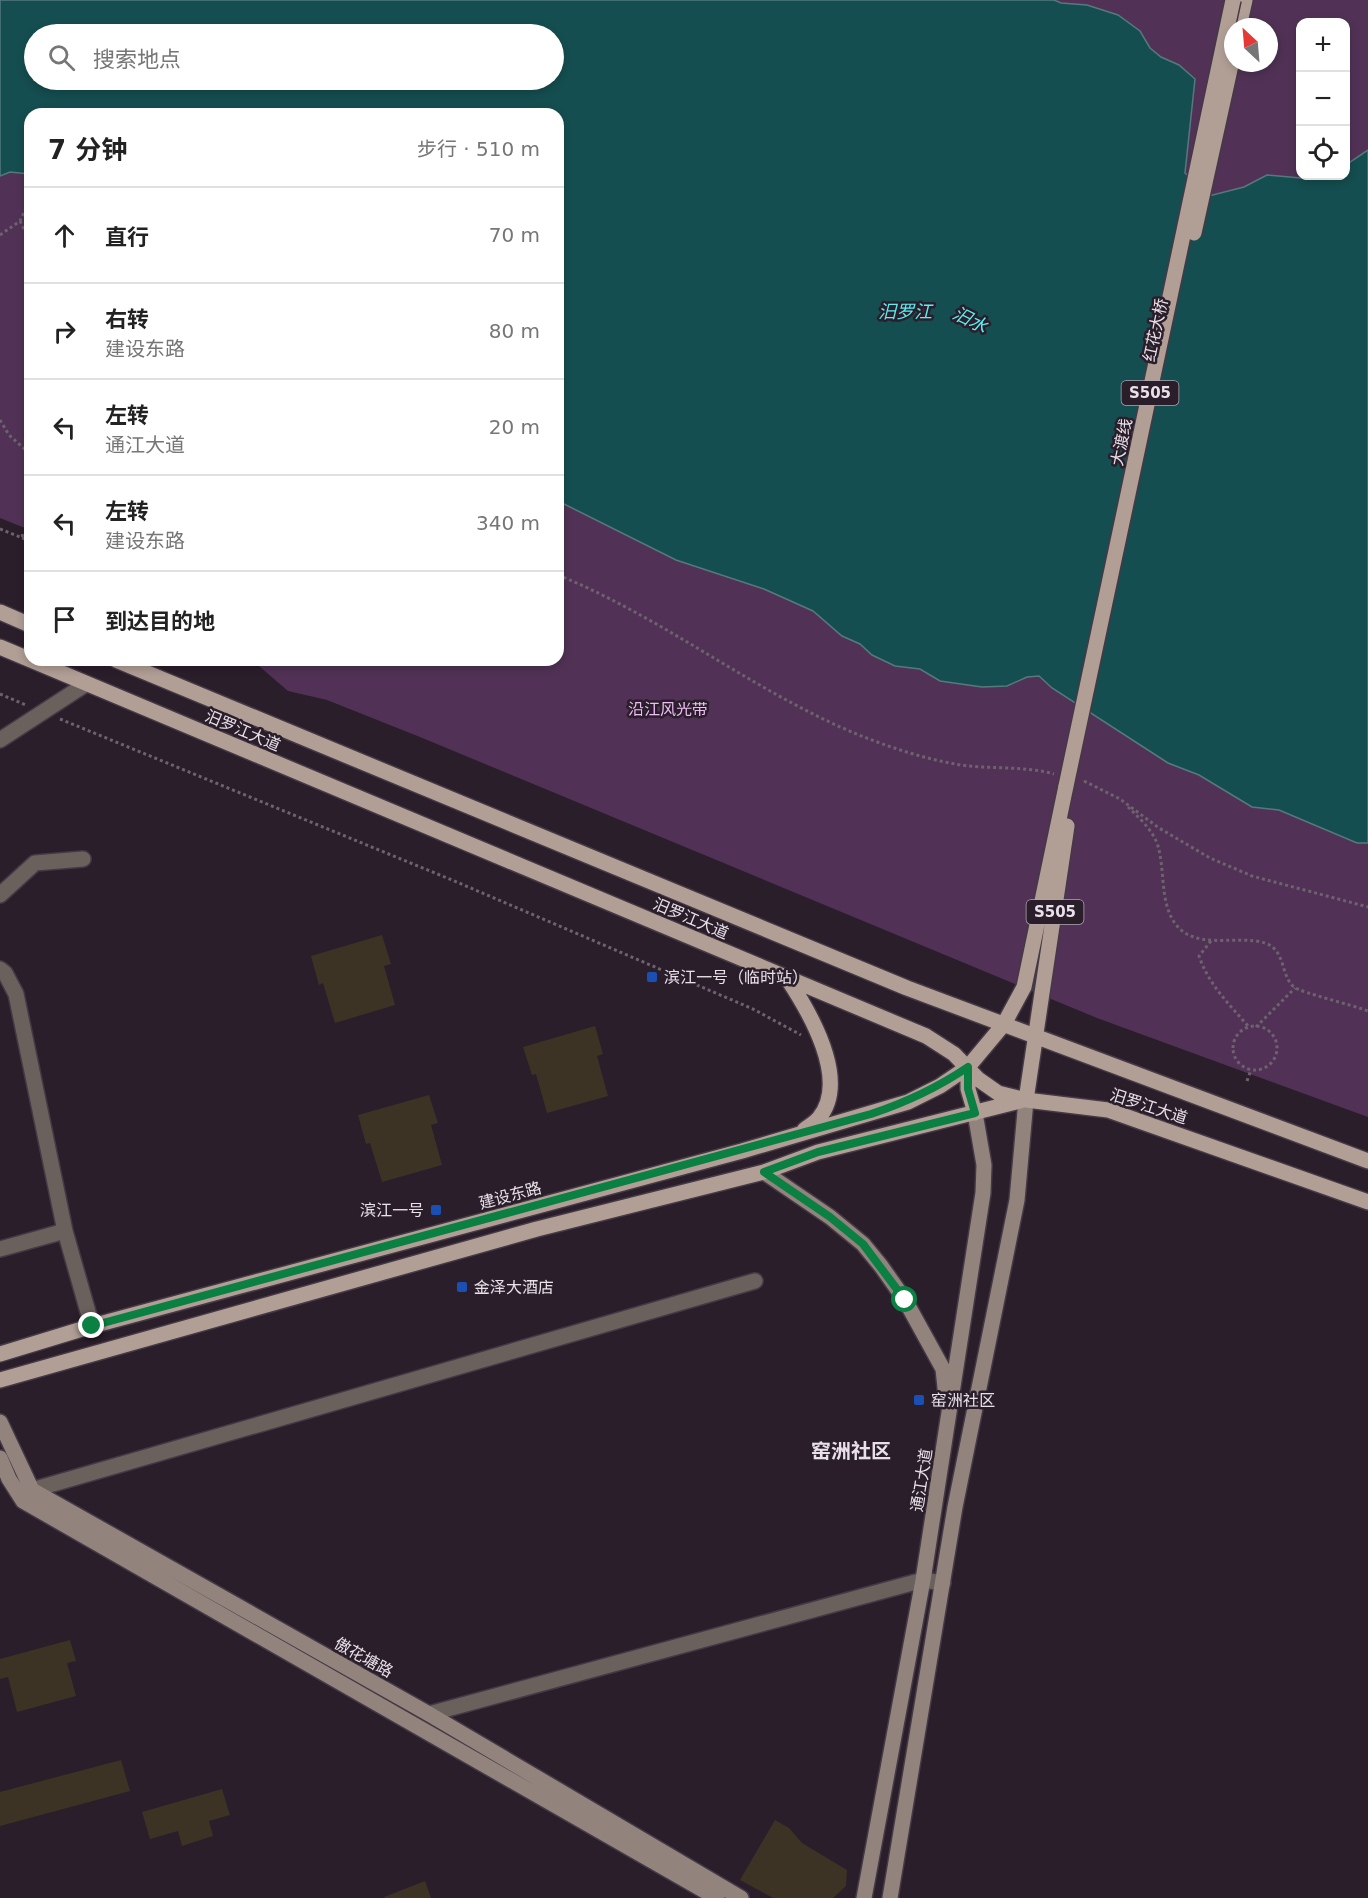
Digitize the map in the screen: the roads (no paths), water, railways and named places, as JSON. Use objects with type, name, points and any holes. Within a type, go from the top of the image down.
[{"type":"main road","name":"大渡线","points":[[1071,782],[1233,0]]},
{"type":"main road","points":[[1241,18],[1245,0]]},
{"type":"main road","name":"红花大桥","points":[[1071,782],[1229,72]]},
{"type":"main road","points":[[0,612],[24,622]]},
{"type":"main road","name":"汨罗江大道","points":[[0,647],[24,657]]},
{"type":"main road","name":"汨罗江大道","points":[[44,666],[926,1036],[954,1054],[990,1089],[1026,1100],[1108,1110],[1368,1202]]},
{"type":"main road","name":"汨罗江大道","points":[[130,666],[907,988],[1368,1161]]},
{"type":"main road","name":"S505","points":[[1004,1024],[1024,987],[1071,782]]},
{"type":"main road","name":"S505","points":[[1026,1100],[1038,1036],[1071,782]]},
{"type":"main road","points":[[788,978],[808,1009],[819,1037],[830,1081],[828,1099],[819,1118],[799,1134]]},
{"type":"main road","name":"建设东路","points":[[0,1354],[92,1326],[799,1134],[908,1102],[940,1086],[968,1067],[1004,1024]]},
{"type":"main road","name":"通江大道","points":[[864,1898],[923,1580],[983,1190],[984,1165],[975,1113],[968,1089],[968,1067]]},
{"type":"main road","points":[[0,1380],[537,1229],[764,1172],[818,1152],[1026,1100],[1017,1200],[955,1507],[890,1898]]},
{"type":"main road","points":[[764,1172],[830,1217],[863,1244],[881,1266],[905,1300],[943,1369],[949,1417]]},
{"type":"main road","points":[[0,1422],[32,1491]]},
{"type":"main road","points":[[0,1458],[9,1479],[23,1501],[717,1898]]},
{"type":"main road","name":"傲花塘路","points":[[32,1491],[429,1714],[741,1898]]},
{"type":"street","points":[[0,740],[40,711],[86,684]]},
{"type":"street","points":[[0,895],[35,863],[82,859]]},
{"type":"street","points":[[0,969],[5,973],[15,994],[65,1231],[92,1326]]},
{"type":"street","points":[[0,1249],[65,1231]]},
{"type":"street","points":[[32,1491],[755,1281]]},
{"type":"street","points":[[429,1714],[923,1580],[943,1583]]},
{"type":"water","name":"汨罗江","points":[[0,0],[1054,0],[1061,3],[1087,5],[1118,15],[1140,31],[1150,48],[1161,57],[1179,65],[1195,79],[1185,173],[1209,196],[1244,187],[1267,175],[1296,178],[1296,180],[1350,180],[1350,162],[1368,150],[1368,843],[1357,843],[1279,810],[1252,807],[1199,775],[1168,763],[1052,688],[1039,676],[1027,677],[1007,686],[982,687],[940,681],[920,669],[895,666],[872,655],[860,644],[842,636],[813,611],[764,589],[676,560],[564,504],[564,108],[24,108],[24,173],[10,172],[0,176]]},
{"type":"place","name":"滨江一号（临时站）","points":[[652,977]]},
{"type":"place","name":"滨江一号","points":[[436,1210]]},
{"type":"place","name":"金泽大酒店","points":[[462,1287]]},
{"type":"place","name":"窑洲社区","points":[[919,1400]]},
{"type":"district","name":"窑洲社区","points":[[851,1451]]},
{"type":"water label","name":"汨水","points":[[970,320]]},
{"type":"park label","name":"沿江风光带","points":[[668,709]]}]
